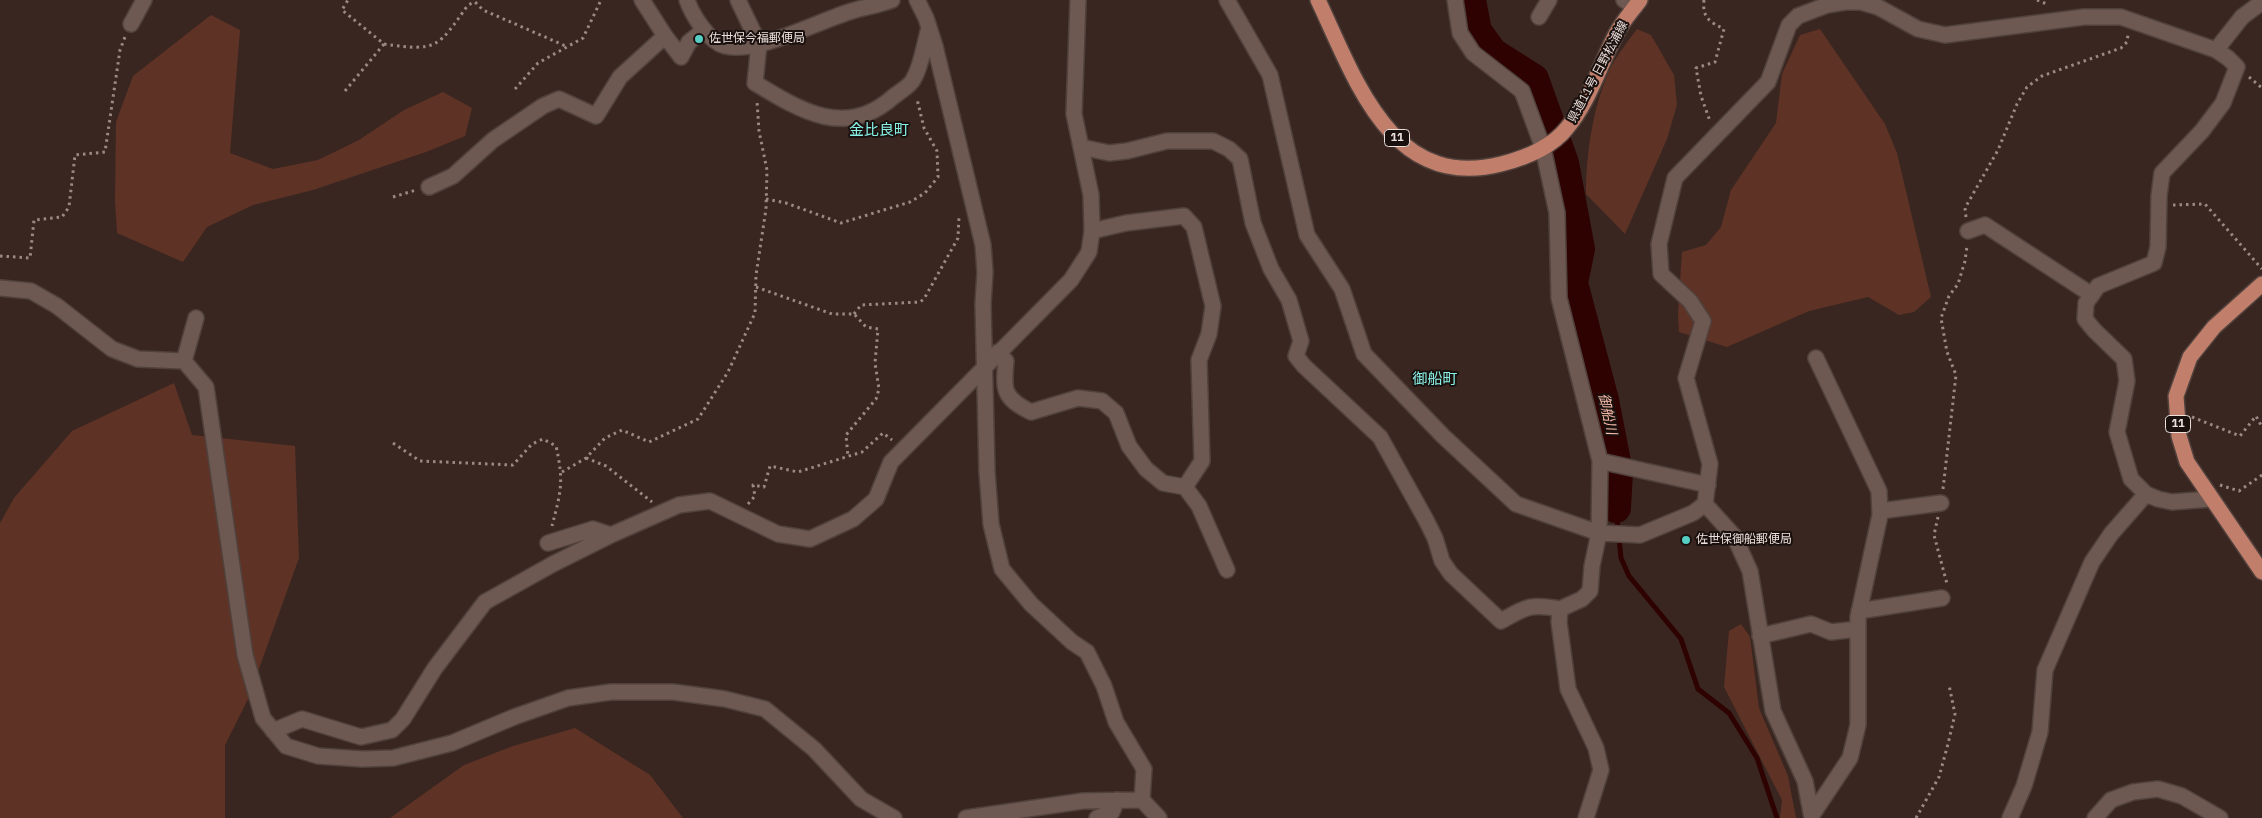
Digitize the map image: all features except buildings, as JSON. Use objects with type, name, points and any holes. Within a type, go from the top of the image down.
[{"type":"main road","name":"県道11号 日野松浦線","points":[[1318,0],[1364,98],[1385,126],[1410,150],[1443,165],[1480,169],[1525,158],[1543,148],[1565,131],[1576,118],[1633,2]]},
{"type":"main road","name":"11","points":[[2262,284],[2214,327],[2190,357],[2176,396],[2179,436],[2187,462],[2211,500],[2262,572]]},
{"type":"street","points":[[131,24],[144,0]]},
{"type":"street","points":[[642,0],[681,57],[689,42],[704,30]]},
{"type":"street","points":[[687,0],[691,11],[704,30],[722,46],[742,48],[759,44],[851,11],[892,0]]},
{"type":"street","points":[[738,0],[759,44],[755,83],[776,96],[826,118],[860,117],[881,108],[913,81],[929,28]]},
{"type":"street","points":[[917,0],[929,28],[982,245],[986,272],[983,304],[984,367],[991,524],[1002,569],[1030,604],[1072,642],[1087,652],[1104,686],[1116,722],[1144,769],[1142,800]]},
{"type":"street","points":[[273,731],[302,719],[361,737],[392,730],[403,719],[435,668],[485,602],[611,535],[679,505],[710,501],[778,534],[810,539],[853,519],[876,499],[892,462],[998,352],[1071,280],[1089,252],[1092,231],[1091,195],[1074,114],[1078,0]]},
{"type":"street","points":[[1227,0],[1270,75],[1307,235],[1342,289],[1364,354],[1443,436],[1516,504],[1599,533],[1640,535],[1693,514],[1705,504],[1710,464],[1686,378],[1703,321],[1690,302],[1661,274],[1659,244],[1675,178],[1768,82],[1789,25],[1798,16],[1827,5],[1861,2],[1878,7],[1918,29],[1946,35],[2084,17],[2120,17],[2216,50],[2237,67],[2223,103],[2202,131],[2162,173],[2158,247],[2154,263],[2098,286],[2086,304],[2085,319],[2124,359],[2127,380],[2117,432],[2131,479],[2146,494],[2172,502],[2211,500]]},
{"type":"street","points":[[1081,147],[1109,153],[1127,151],[1167,141],[1212,141],[1229,149],[1240,159],[1253,223],[1271,269],[1289,300],[1301,341],[1296,356],[1304,366],[1380,436],[1435,538],[1442,562],[1451,574],[1501,621],[1528,606],[1542,605],[1560,609],[1582,599],[1590,591],[1592,566],[1599,533],[1600,461],[1559,298],[1557,213],[1543,148],[1522,91],[1473,53],[1460,33],[1456,0]]},
{"type":"street","points":[[1539,16],[1549,0]]},
{"type":"street","points":[[2216,50],[2242,17],[2262,2]]},
{"type":"street","points":[[429,187],[453,176],[493,140],[543,106],[560,99],[596,116],[620,77],[665,36]]},
{"type":"street","points":[[1092,231],[1126,223],[1184,216],[1194,227],[1213,306],[1209,334],[1199,360],[1202,461],[1185,487]]},
{"type":"street","points":[[1968,230],[1985,225],[2092,295]]},
{"type":"street","points":[[0,288],[31,291],[57,306],[112,349],[138,359],[184,361],[206,387],[245,655],[263,718],[286,746],[318,756],[393,758],[452,743],[514,717],[568,698],[611,692],[673,692],[717,698],[765,709],[814,750],[861,799],[894,818]]},
{"type":"street","points":[[184,361],[196,318]]},
{"type":"street","points":[[998,352],[1006,361],[1004,386],[1013,402],[1031,412],[1078,398],[1102,401],[1116,413],[1129,446],[1146,469],[1163,483],[1185,487],[1199,506],[1228,570]]},
{"type":"street","points":[[1812,816],[1850,758],[1858,725],[1859,611],[1880,510],[1879,490],[1816,358]]},
{"type":"street","points":[[1600,461],[1708,486]]},
{"type":"street","points":[[2010,818],[2024,786],[2040,732],[2045,670],[2092,562],[2111,534],[2146,494]]},
{"type":"street","points":[[1880,510],[1941,503]]},
{"type":"street","points":[[1705,504],[1734,536],[1750,571],[1773,711],[1805,781],[1812,816]]},
{"type":"street","points":[[548,543],[593,529],[611,535]]},
{"type":"street","points":[[1859,611],[1942,598]]},
{"type":"street","points":[[1560,609],[1559,622],[1568,689],[1596,748],[1601,770],[1586,818]]},
{"type":"street","points":[[1760,636],[1811,624],[1831,632],[1858,629]]},
{"type":"street","points":[[2095,818],[2111,800],[2133,792],[2158,789],[2182,796],[2220,818]]},
{"type":"street","points":[[966,818],[1083,800],[1142,800],[1159,818]]},
{"type":"street","points":[[1096,818],[1112,812],[1117,800]]},
{"type":"path","points":[[348,0],[342,10],[384,44],[416,49],[434,45],[444,39],[468,4],[475,2],[483,10],[568,47]]},
{"type":"path","points":[[514,89],[538,63],[583,38],[601,0]]},
{"type":"path","points":[[1704,0],[1703,8],[1709,21],[1724,29],[1715,62],[1696,68],[1701,96],[1716,136]]},
{"type":"path","points":[[1942,598],[1948,587],[1934,535],[1941,503],[1956,375],[1947,352],[1941,318],[1949,296],[1958,284],[1965,262],[1968,230],[1965,208],[1998,150],[2017,104],[2027,87],[2042,76],[2121,48],[2127,42],[2131,21]]},
{"type":"path","points":[[0,256],[30,258],[34,220],[62,217],[69,207],[75,155],[105,152],[120,50],[131,24]]},
{"type":"path","points":[[345,91],[384,44]]},
{"type":"path","points":[[766,199],[786,203],[841,223],[910,202],[925,193],[938,177],[938,151],[924,128],[913,81]]},
{"type":"path","points":[[562,472],[586,458],[604,438],[622,430],[649,442],[698,419],[728,372],[755,312],[766,199],[767,170],[759,131],[755,83]]},
{"type":"path","points":[[393,197],[429,187]]},
{"type":"path","points":[[2159,206],[2205,204],[2262,269]]},
{"type":"path","points":[[854,314],[861,305],[920,302],[924,299],[958,238],[959,212]]},
{"type":"path","points":[[756,287],[832,314],[854,314],[866,327],[878,329],[875,363],[879,389],[876,399],[846,435],[848,457]]},
{"type":"path","points":[[2178,412],[2240,436],[2256,416],[2262,427]]},
{"type":"path","points":[[741,502],[750,504],[755,496],[753,485],[764,487],[770,466],[798,472],[862,452],[883,433],[894,441]]},
{"type":"path","points":[[394,442],[420,461],[513,465],[532,444],[542,439],[556,446],[562,472],[562,487],[548,543]]},
{"type":"path","points":[[586,458],[606,466],[664,512]]},
{"type":"path","points":[[2202,485],[2224,485],[2239,491],[2262,475]]},
{"type":"path","points":[[1916,818],[1939,777],[1948,744],[1954,714],[1949,685]]},
{"type":"shaded area","points":[[211,15],[240,30],[230,153],[273,169],[318,160],[359,140],[404,110],[443,92],[472,108],[465,136],[426,152],[313,190],[253,205],[207,227],[183,262],[117,233],[115,200],[116,122],[133,76]]},
{"type":"shaded area","points":[[1637,29],[1651,35],[1674,75],[1677,105],[1667,139],[1625,234],[1586,194],[1586,178],[1595,113],[1605,82],[1620,52]]},
{"type":"shaded area","points":[[1820,29],[1885,124],[1897,153],[1931,297],[1914,312],[1899,315],[1868,297],[1809,311],[1727,347],[1679,332],[1678,314],[1682,252],[1706,245],[1721,227],[1731,190],[1776,123],[1782,74],[1800,35]]},
{"type":"shaded area","points":[[174,383],[192,435],[295,446],[299,558],[248,699],[225,745],[225,818],[0,818],[0,523],[14,498],[72,431]]},
{"type":"shaded area","points":[[1741,624],[1750,637],[1759,708],[1788,776],[1796,818],[1780,818],[1782,800],[1724,687],[1729,631]]},
{"type":"shaded area","points":[[575,728],[650,775],[683,818],[390,818],[464,765],[513,746]]},
{"type":"waterway","name":"御船川","points":[[1471,0],[1477,31],[1493,53],[1534,79],[1564,163],[1580,249],[1573,283],[1604,400],[1618,472],[1616,508]]},
{"type":"waterway","name":"御船川","points":[[1616,508],[1621,558],[1629,576],[1681,639],[1698,689],[1729,713],[1757,758],[1777,818]]},
{"type":"place","name":"佐世保今福郵便局","points":[[699,39]]},
{"type":"place","name":"佐世保御船郵便局","points":[[1686,540]]},
{"type":"district","name":"金比良町","points":[[879,131]]},
{"type":"district","name":"御船町","points":[[1435,380]]}]
